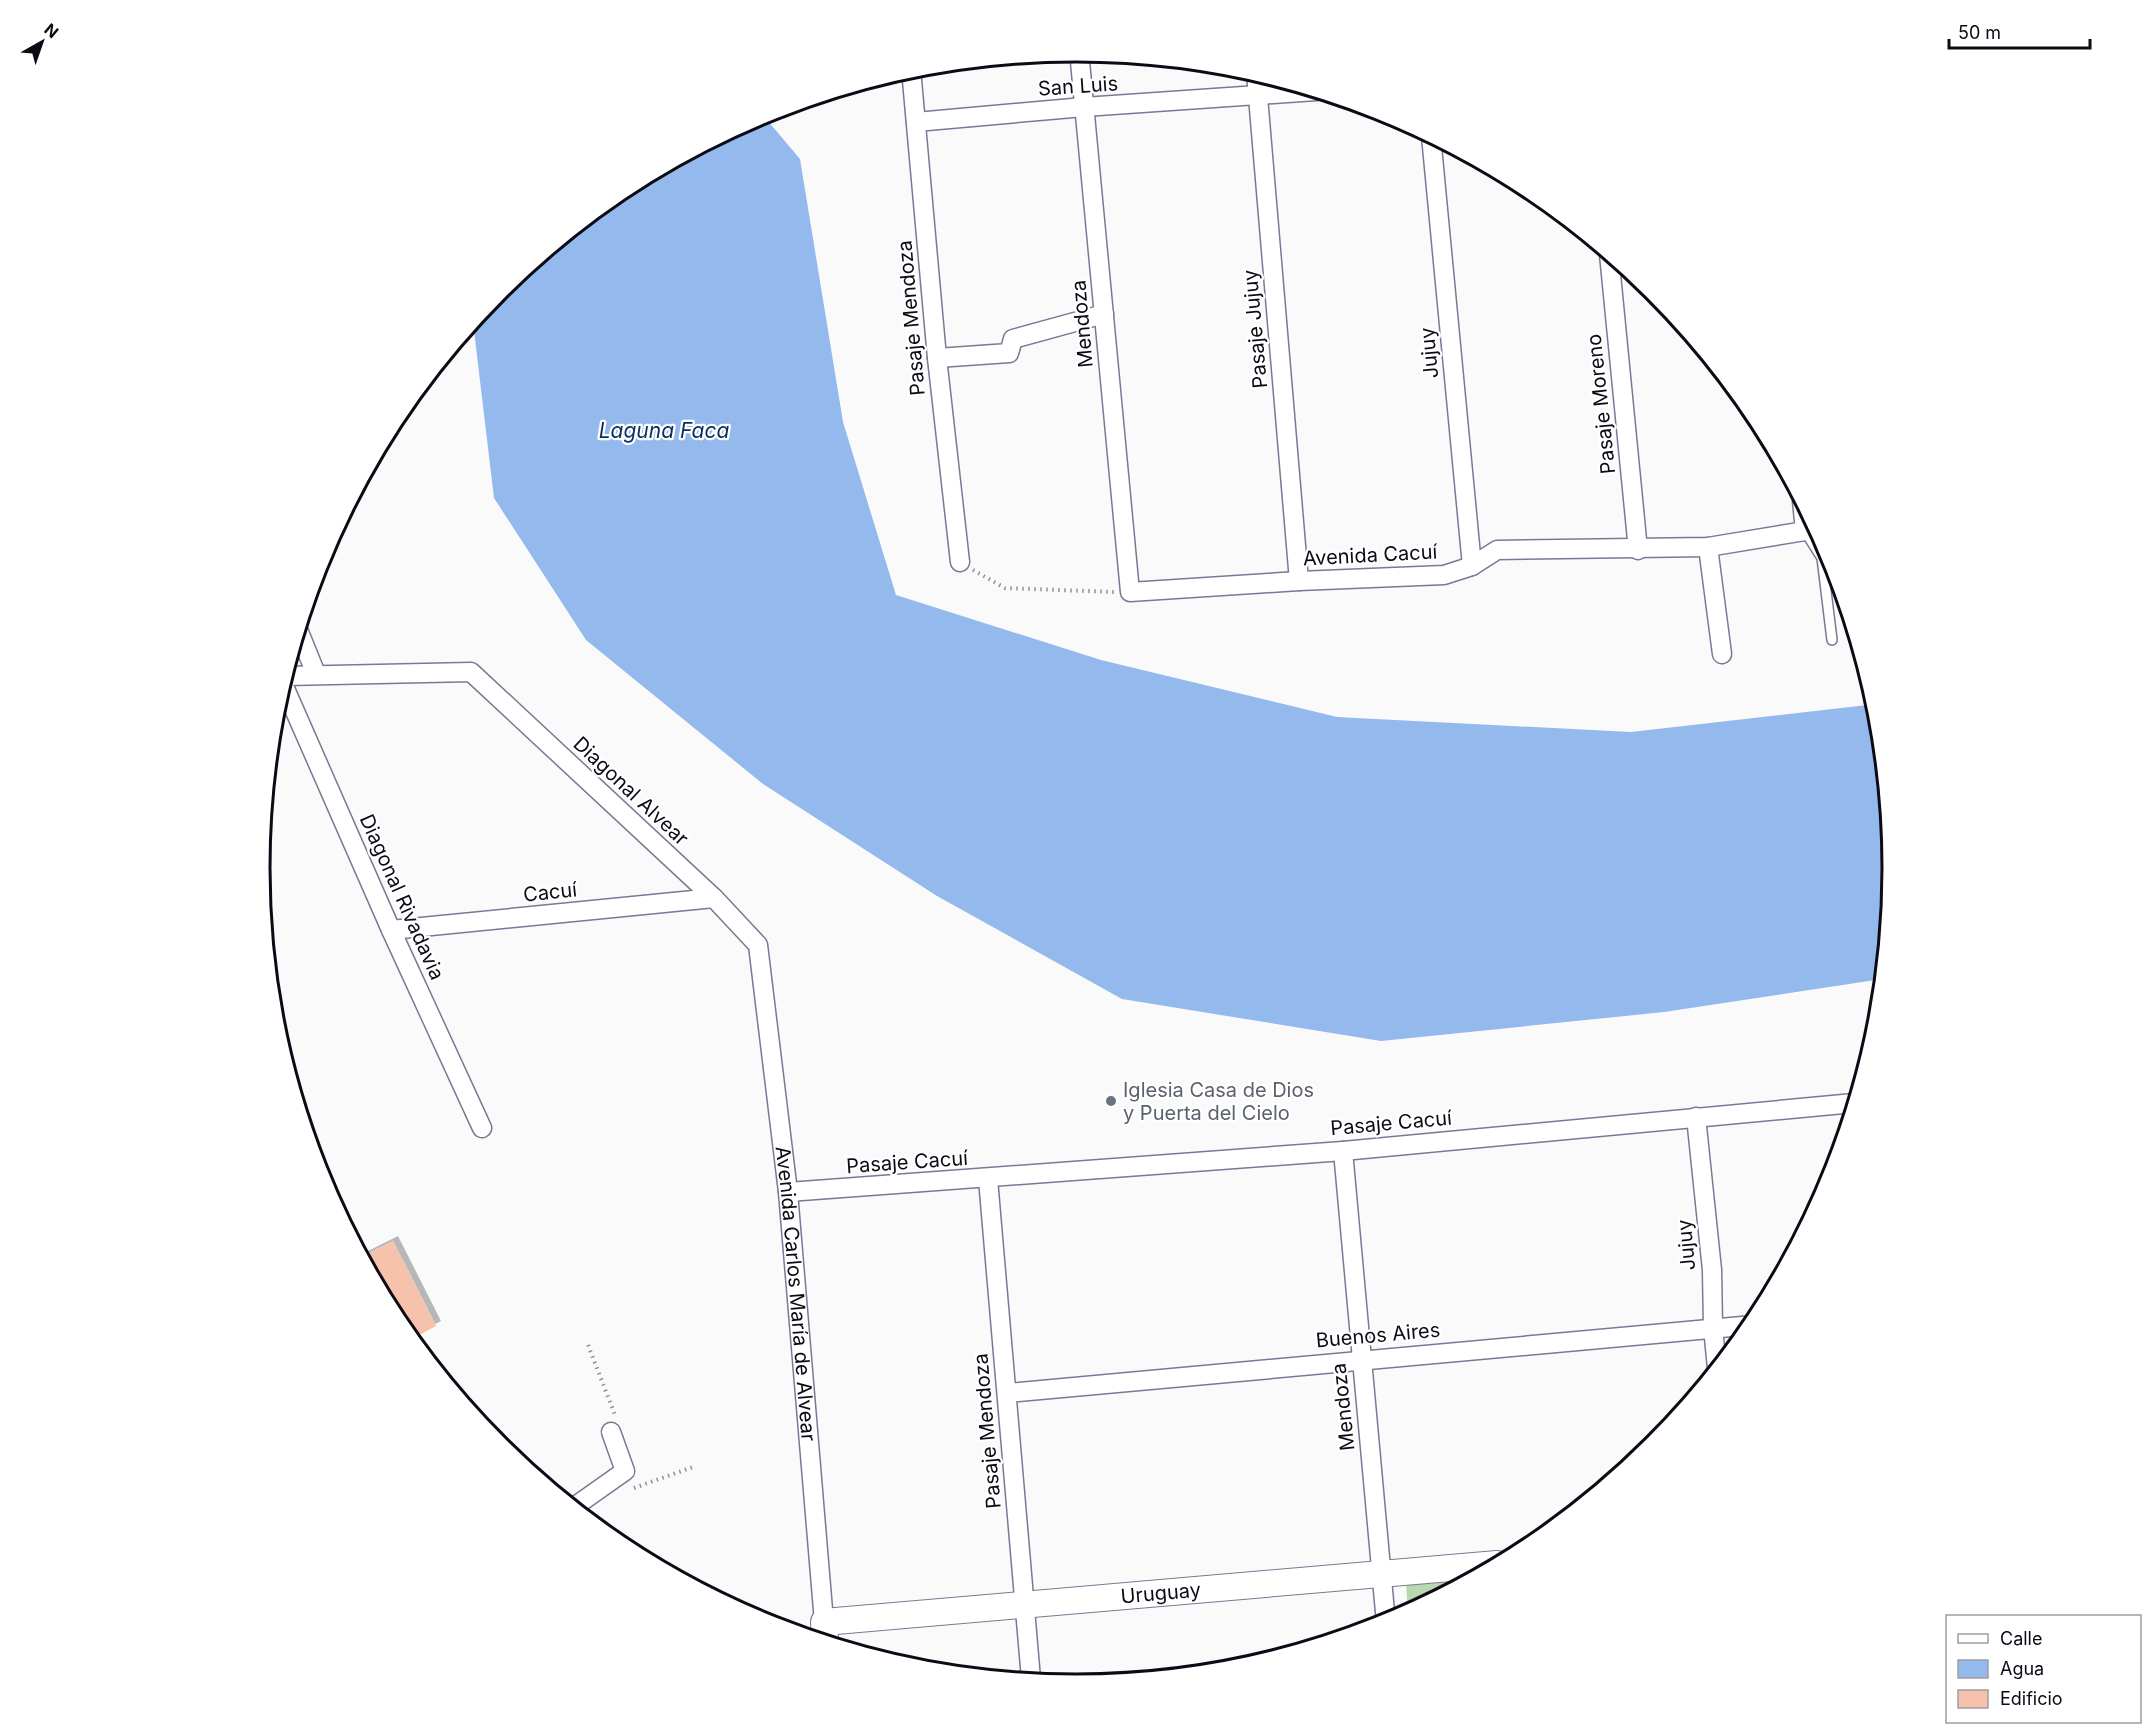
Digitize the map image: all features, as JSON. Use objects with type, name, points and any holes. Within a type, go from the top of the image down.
[{"type":"street","name":"Mendoza","points":[[1080,62],[1130,592]]},
{"type":"street","name":"Pasaje Mendoza","points":[[912,79],[937,358],[960,562]]},
{"type":"street","name":"Pasaje Jujuy","points":[[1257,82],[1299,581]]},
{"type":"street","name":"San Luis","points":[[916,122],[1084,107],[1297,93]]},
{"type":"street","name":"Jujuy","points":[[1432,144],[1472,566]]},
{"type":"street","name":"Pasaje Moreno","points":[[1610,264],[1638,550]]},
{"type":"street","points":[[937,358],[1009,352],[1013,339],[1104,314]]},
{"type":"street","name":"Avenida Cacuí","points":[[1130,592],[1299,581],[1444,575],[1472,566],[1497,550],[1638,550],[1708,547],[1808,531]]},
{"type":"street","points":[[1708,547],[1722,654]]},
{"type":"street","points":[[294,675],[316,674],[303,642]]},
{"type":"street","name":"Diagonal Alvear","points":[[316,674],[471,672],[714,898],[758,945]]},
{"type":"street","name":"Diagonal Rivadavia","points":[[289,697],[482,1128]]},
{"type":"street","name":"Cacuí","points":[[392,930],[714,898]]},
{"type":"street","name":"Avenida Carlos María de Alvear","points":[[758,945],[788,1192],[824,1631]]},
{"type":"street","name":"Pasaje Cacuí","points":[[788,1192],[1343,1151],[1847,1104]]},
{"type":"street","name":"Jujuy","points":[[1696,1117],[1712,1270],[1716,1358]]},
{"type":"street","name":"Mendoza","points":[[1343,1151],[1385,1612]]},
{"type":"street","name":"Pasaje Mendoza","points":[[988,1179],[1030,1672]]},
{"type":"street","name":"Buenos Aires","points":[[1007,1393],[1739,1326]]},
{"type":"street","points":[[581,1502],[625,1472],[611,1432]]},
{"type":"street","name":"Uruguay","points":[[824,1631],[1024,1605],[1480,1566]]},
{"type":"lane","points":[[1823,563],[1832,640]]},
{"type":"path","points":[[960,562],[1005,588],[1130,592]]},
{"type":"path","points":[[588,1344],[617,1421],[611,1432]]},
{"type":"path","points":[[625,1472],[633,1488],[696,1466]]},
{"type":"green space","points":[[1448,1582],[1407,1602],[1406,1585]]},
{"type":"water","name":"Laguna Faca","points":[[769,123],[800,159],[843,422],[896,595],[1101,660],[1337,717],[1631,732],[1866,705],[1876,762],[1881,815],[1881,920],[1875,980],[1664,1012],[1381,1041],[1122,999],[937,896],[763,784],[586,640],[494,498],[474,333],[545,262],[629,197],[674,169]]},
{"type":"building","points":[[393,1241],[436,1326],[420,1335],[369,1253]]},
{"type":"place","name":"Iglesia Casa de Dios y Puerta del Cielo","points":[[1111,1101]]}]
